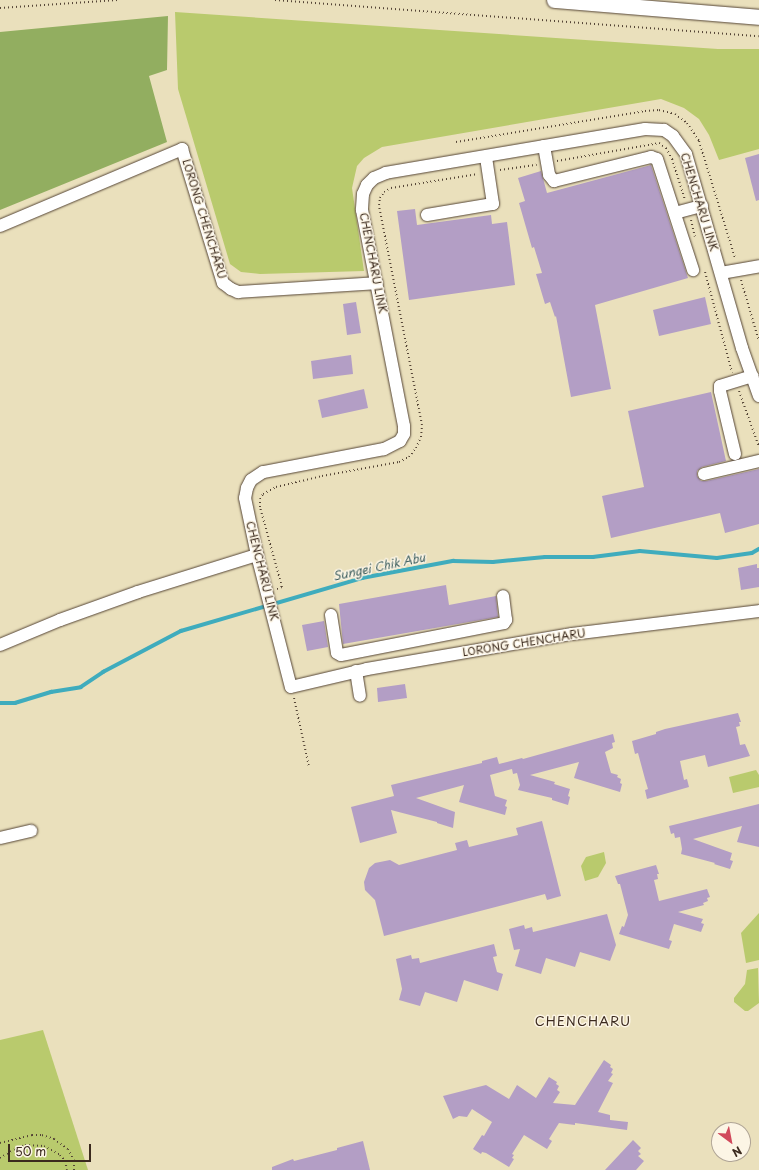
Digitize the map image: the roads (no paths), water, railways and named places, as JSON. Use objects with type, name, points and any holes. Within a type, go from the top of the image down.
[{"type":"main road","points":[[554,0],[756,18]]},
{"type":"street","name":"CHENCHARU LINK","points":[[291,687],[274,622],[272,592],[257,555],[245,498],[247,488],[251,480],[256,475],[263,472],[384,449],[400,441],[404,434],[404,426],[362,210],[362,194],[367,185],[374,178],[386,173],[645,129],[664,130],[673,136],[686,154],[742,348],[759,396]]},
{"type":"street","points":[[544,146],[550,177],[554,181],[655,158],[659,163],[675,213],[698,270]]},
{"type":"street","name":"LORONG CHENCHARU","points":[[0,226],[182,149],[223,283],[231,290],[238,292],[377,283]]},
{"type":"street","points":[[427,215],[493,204],[486,157]]},
{"type":"street","points":[[675,213],[702,206]]},
{"type":"street","points":[[721,274],[738,270],[758,268]]},
{"type":"street","points":[[736,454],[720,386],[752,376]]},
{"type":"street","points":[[704,474],[759,461]]},
{"type":"street","points":[[0,645],[60,620],[138,592],[257,555]]},
{"type":"street","points":[[331,615],[339,655],[504,623],[506,620],[503,596]]},
{"type":"street","name":"LORONG CHENCHARU","points":[[291,687],[362,670],[572,634],[759,611]]},
{"type":"street","points":[[360,696],[365,650]]},
{"type":"street","points":[[0,838],[31,831]]},
{"type":"waterway","name":"Sungei Chik Abu","points":[[0,703],[15,703],[51,692],[81,687],[103,672],[181,631],[362,578],[453,561],[493,562],[545,557],[593,557],[640,551],[717,558],[752,553],[759,549]]},
{"type":"district","name":"CHENCHARU","points":[[583,1021]]}]
